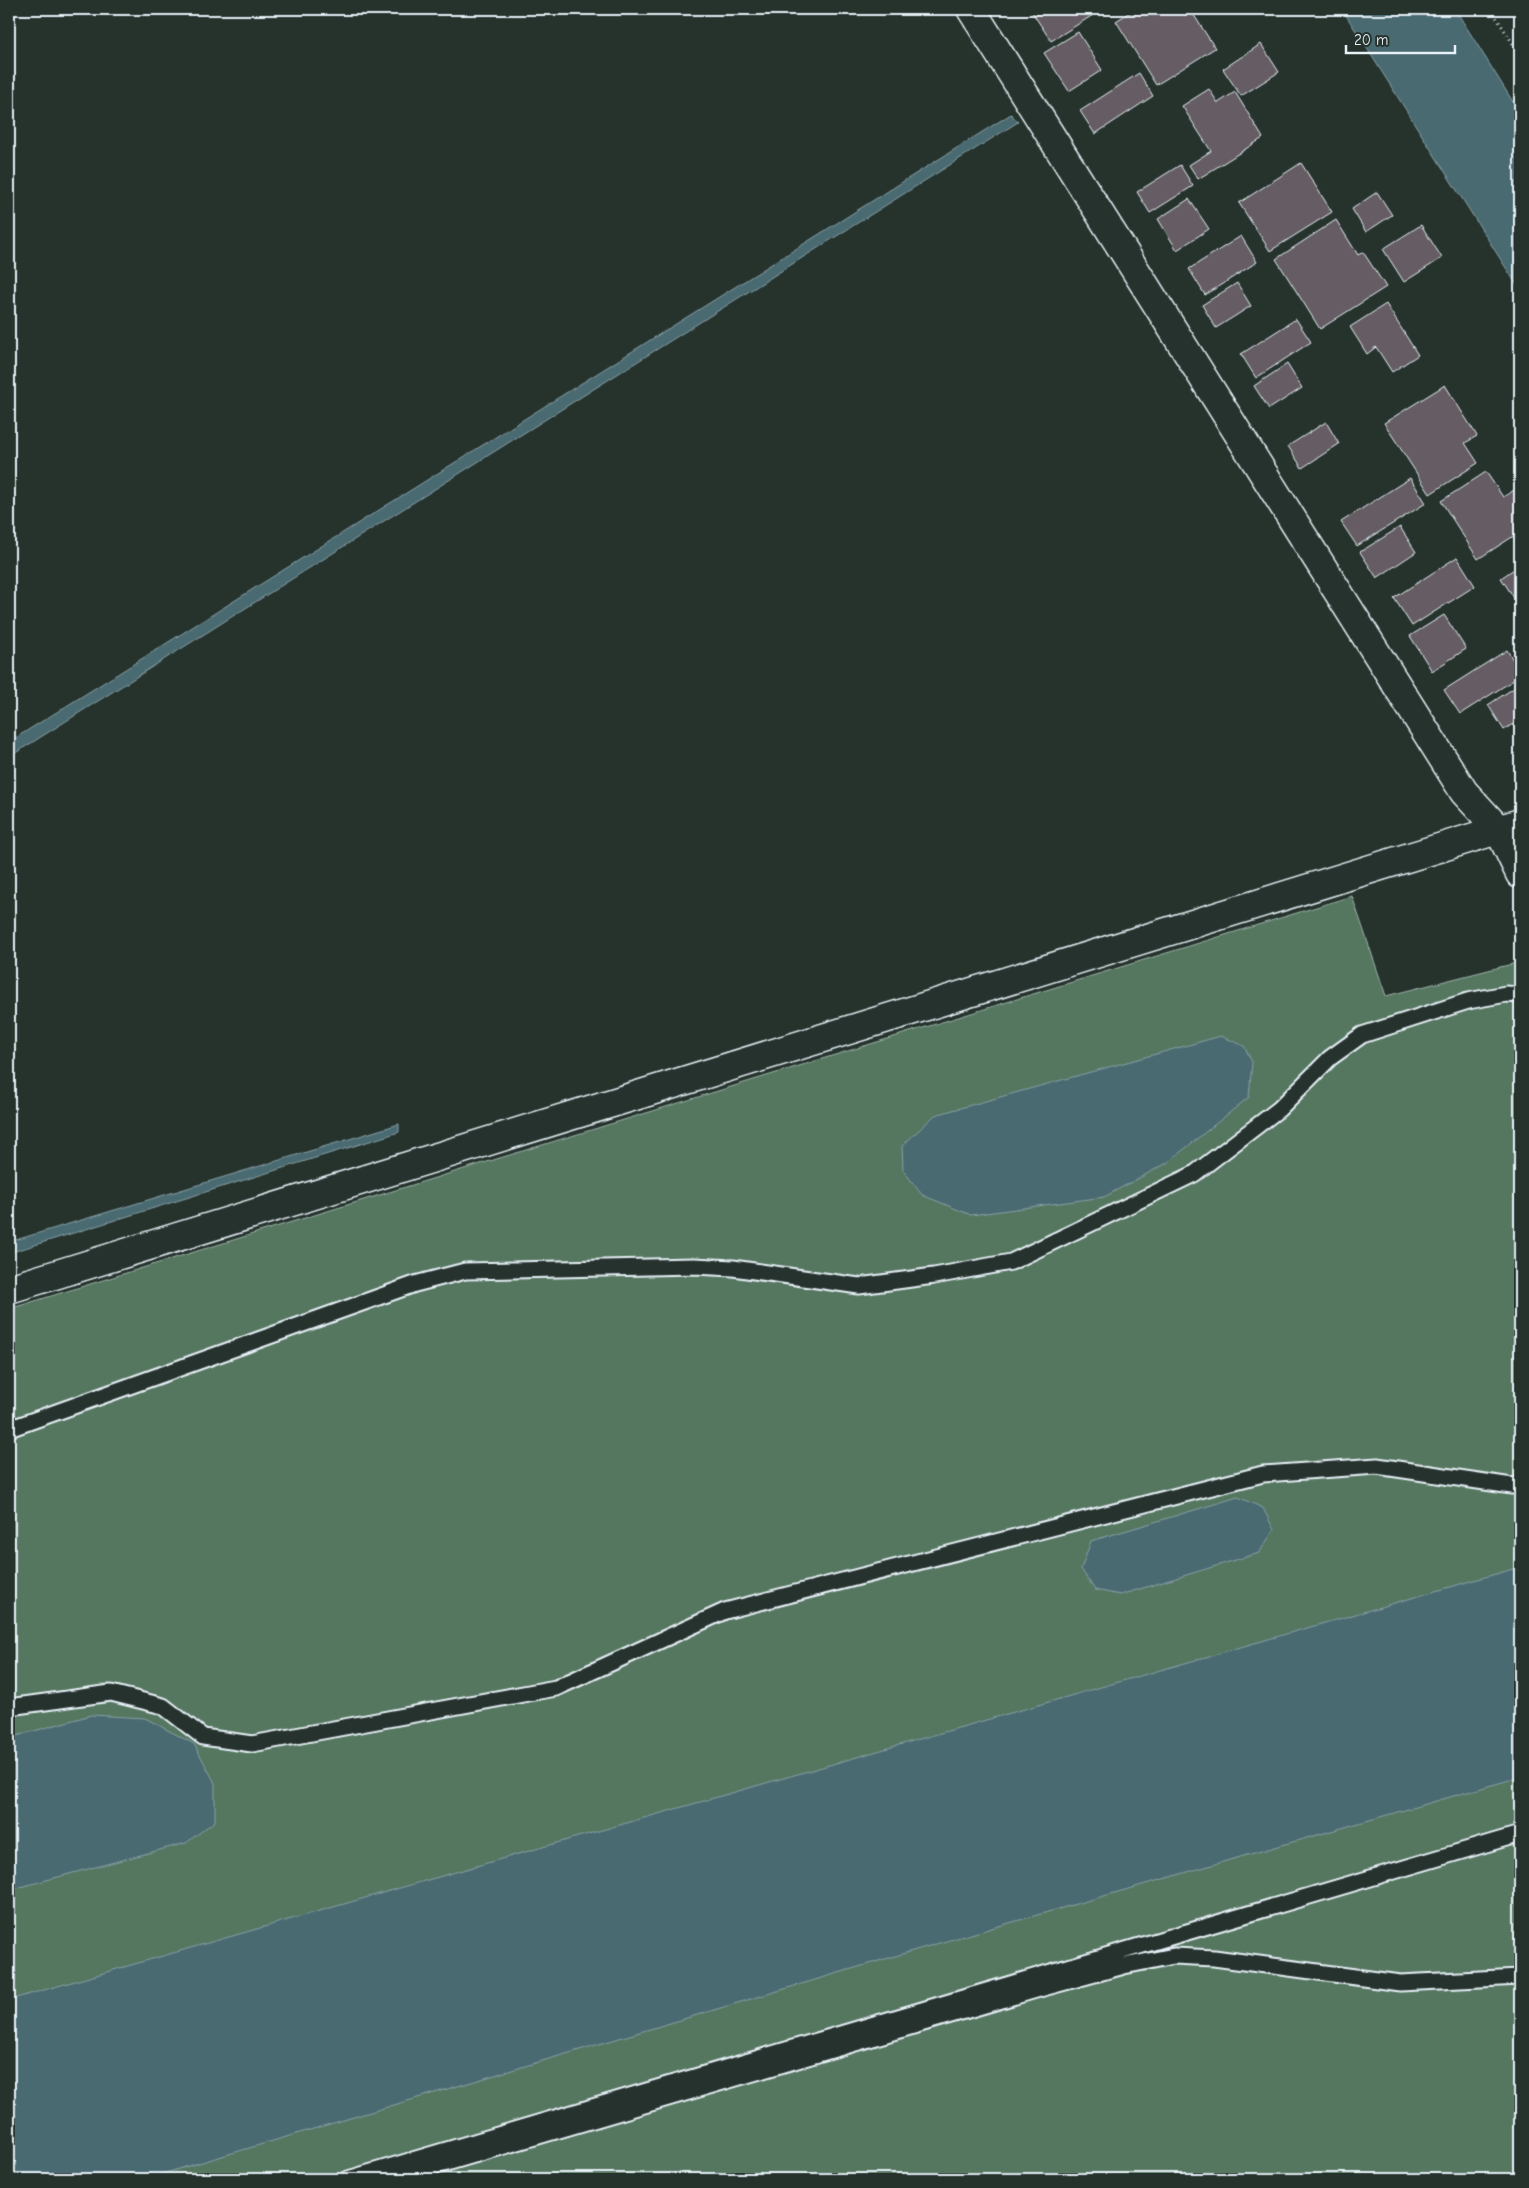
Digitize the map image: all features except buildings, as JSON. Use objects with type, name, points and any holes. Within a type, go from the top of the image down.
[{"type":"street","points":[[971,9],[1464,792],[1510,826],[1520,874]]},
{"type":"street","points":[[9,1289],[1510,826]]},
{"type":"lane","points":[[9,1429],[416,1284],[465,1271],[684,1266],[733,1268],[859,1286],[934,1276],[1011,1262],[1194,1174],[1279,1110],[1330,1058],[1362,1035],[1468,1001],[1506,994],[1520,995]]},
{"type":"lane","points":[[9,1707],[111,1693],[163,1706],[203,1737],[252,1744],[556,1688],[725,1611],[1263,1474],[1377,1466],[1512,1486],[1520,1484]]},
{"type":"lane","points":[[348,2179],[1520,1834]]},
{"type":"lane","points":[[392,2179],[1036,1990],[1124,1966],[1174,1956],[1214,1958],[1400,1983],[1520,1977]]},
{"type":"path","points":[[1491,9],[1520,55]]},
{"type":"green space","points":[[1352,896],[1386,996],[1520,962],[1520,2179],[9,2179],[9,1309]]},
{"type":"water","points":[[1342,9],[1455,9],[1520,113],[1520,290]]},
{"type":"water","points":[[1011,114],[1018,122],[9,757],[9,742]]},
{"type":"water","points":[[1221,1036],[1244,1046],[1252,1062],[1249,1097],[1167,1163],[1104,1197],[971,1215],[922,1195],[903,1170],[902,1146],[935,1115]]},
{"type":"water","points":[[399,1124],[399,1132],[9,1253],[9,1242]]},
{"type":"water","points":[[1238,1497],[1263,1508],[1274,1530],[1259,1553],[1120,1595],[1095,1590],[1081,1569],[1091,1541]]},
{"type":"water","points":[[1520,1567],[1520,1777],[936,1944],[145,2179],[9,2179],[9,2000]]},
{"type":"water","points":[[91,1715],[145,1718],[194,1744],[215,1783],[215,1821],[186,1843],[9,1890],[9,1738]]}]
